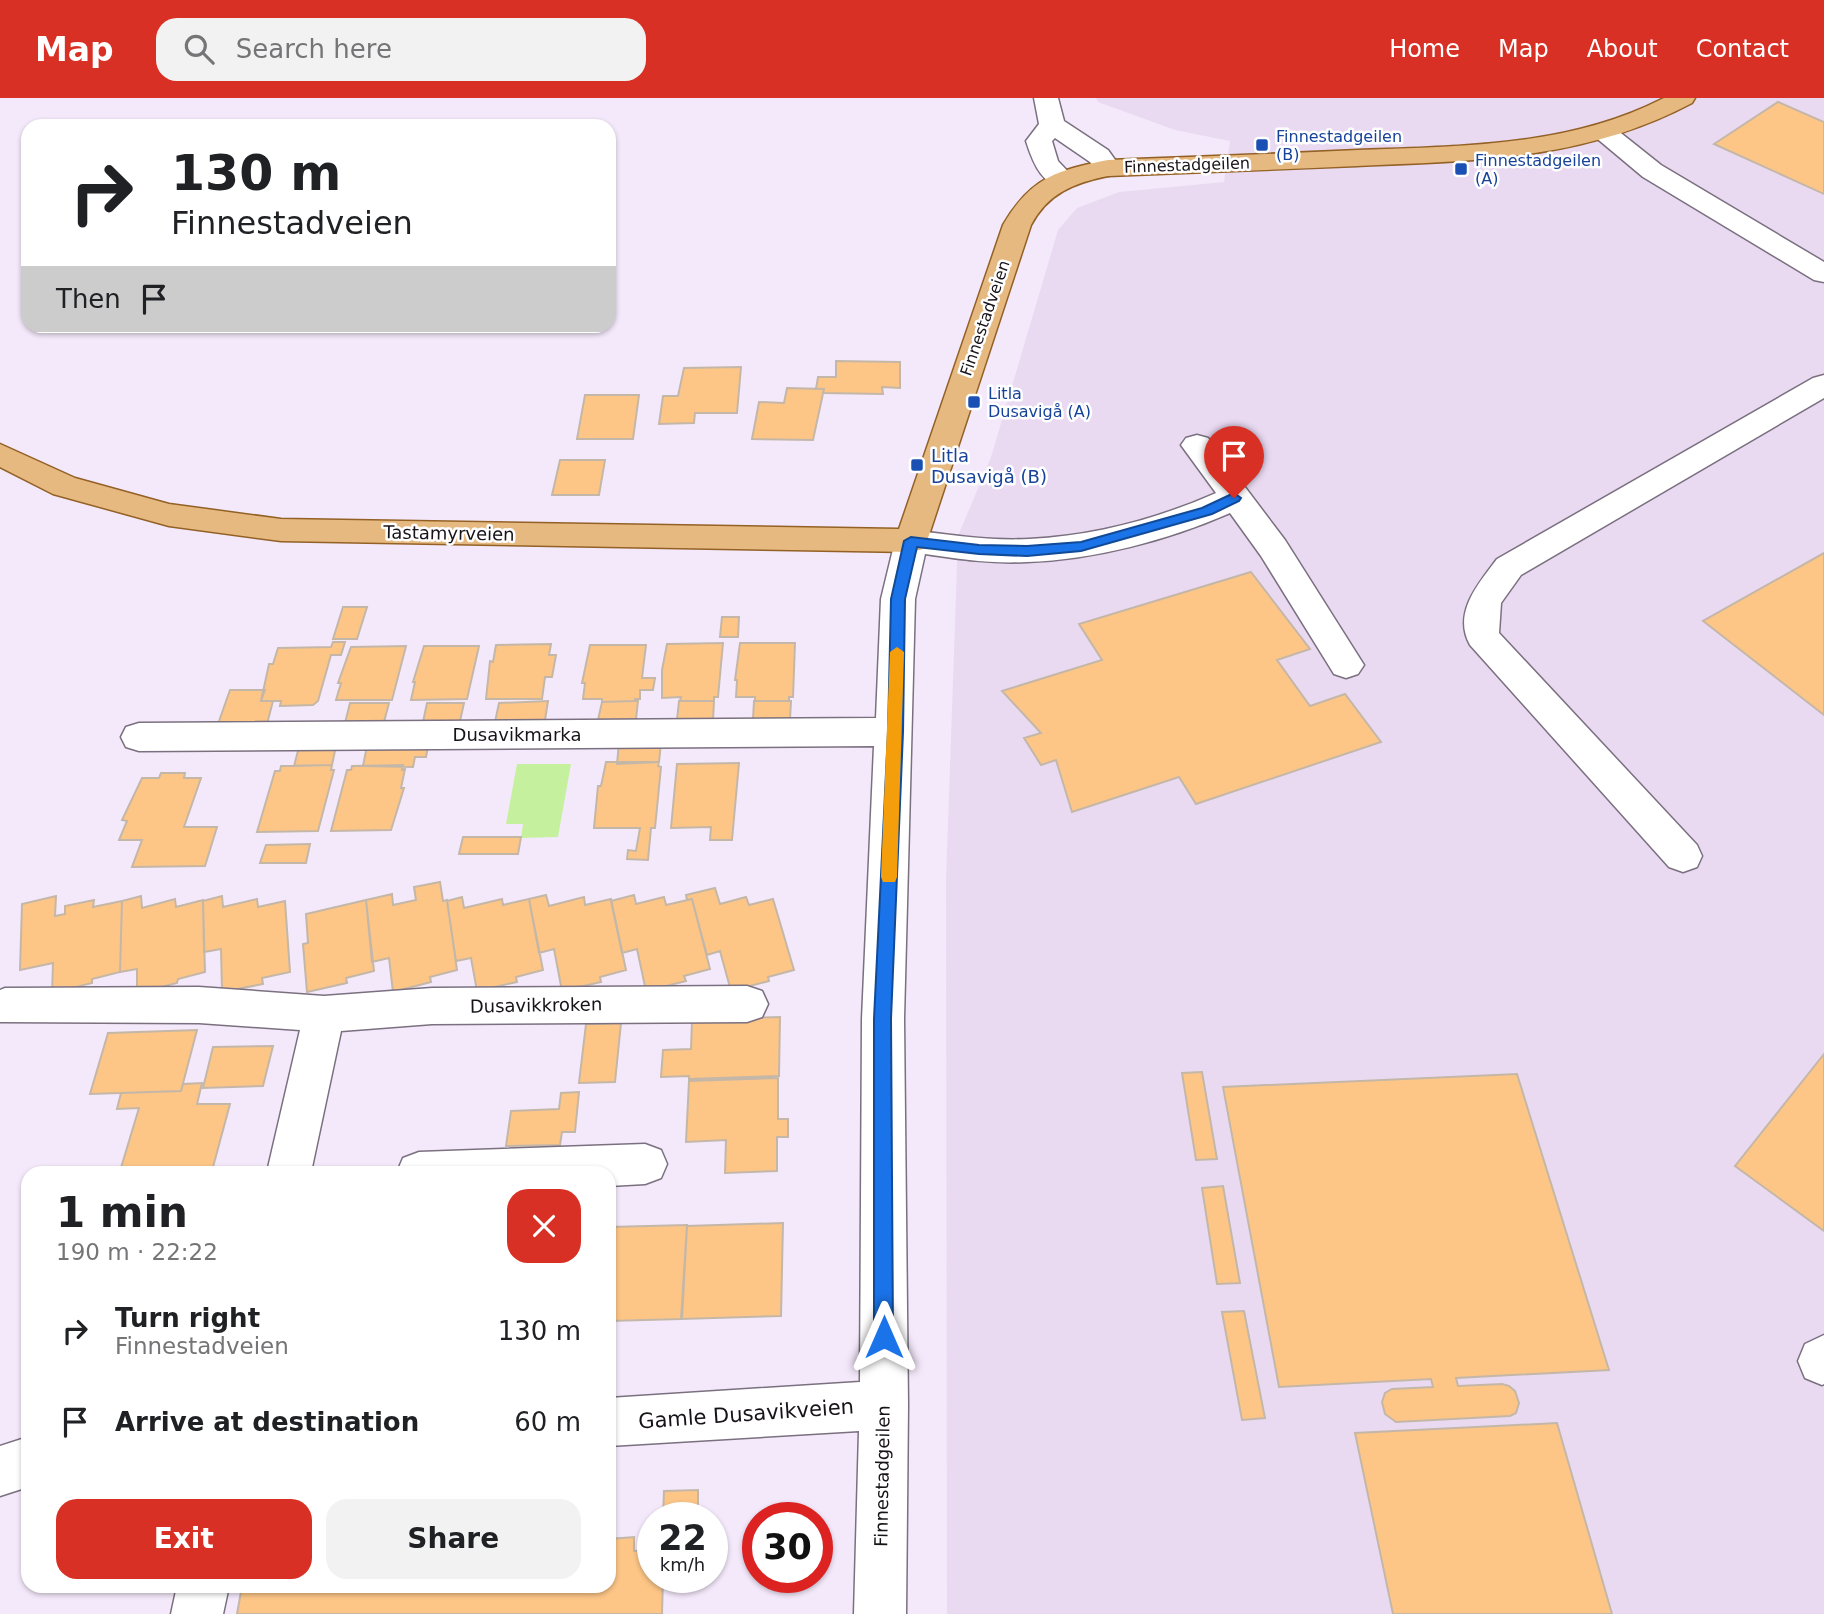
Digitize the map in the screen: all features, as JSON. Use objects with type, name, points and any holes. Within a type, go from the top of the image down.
[{"type":"main road","name":"Finnestadgeilen","points":[[1062,179],[1108,168],[1523,147],[1602,131],[1645,117],[1683,98]]},
{"type":"main road","name":"Finnestadveien","points":[[911,541],[1017,225],[1026,206],[1039,191],[1062,179]]},
{"type":"main road","name":"Tastamyrveien","points":[[0,454],[64,486],[169,515],[281,530],[911,541]]},
{"type":"street","points":[[1046,98],[1052,124],[1099,156],[1108,168]]},
{"type":"street","points":[[1052,124],[1039,141],[1046,164],[1062,179]]},
{"type":"street","points":[[1602,131],[1652,171],[1824,274]]},
{"type":"street","points":[[1683,856],[1482,636],[1484,601],[1509,567],[1824,384]]},
{"type":"street","points":[[1197,445],[1273,548],[1346,665]]},
{"type":"street","points":[[911,541],[979,549],[1027,551],[1081,546],[1207,511],[1234,498]]},
{"type":"street","name":"Finnestadgeilen","points":[[880,1614],[884,1405],[883,1019],[898,599],[911,541]]},
{"type":"street","name":"Dusavikmarka","points":[[139,737],[895,732]]},
{"type":"street","name":"Dusavikkroken","points":[[5,1006],[199,1004],[324,1014],[432,1006],[747,1004]]},
{"type":"street","points":[[290,1166],[324,1014]]},
{"type":"street","points":[[588,1166],[645,1164]]},
{"type":"street","name":"Gamle Dusavikveien","points":[[616,1422],[884,1405]]},
{"type":"street","points":[[0,1471],[21,1464]]},
{"type":"street","points":[[197,1614],[202,1593]]},
{"type":"shaded area","points":[[1096,98],[1824,98],[1824,1614],[947,1614],[946,881],[958,536],[991,457],[1058,230],[1077,208],[1119,192],[1224,182],[1230,141],[1175,130],[1098,102]]},
{"type":"green space","points":[[517,764],[571,764],[558,837],[521,838],[523,824],[506,824]]},
{"type":"building","points":[[1778,102],[1824,122],[1824,194],[1714,144]]},
{"type":"building","points":[[836,361],[900,362],[900,388],[882,387],[883,394],[823,393],[824,389],[816,389],[818,377],[836,377]]},
{"type":"building","points":[[741,367],[737,413],[695,413],[694,423],[659,424],[663,396],[678,396],[684,368]]},
{"type":"building","points":[[787,388],[824,389],[813,440],[752,439],[759,402],[784,403]]},
{"type":"building","points":[[585,395],[639,395],[633,439],[577,439]]},
{"type":"building","points":[[560,460],[605,460],[599,495],[552,495]]},
{"type":"building","points":[[1824,553],[1824,715],[1703,621]]},
{"type":"building","points":[[1251,572],[1310,649],[1277,660],[1310,706],[1345,694],[1381,742],[1196,804],[1179,777],[1072,812],[1056,760],[1041,765],[1024,738],[1041,733],[1002,691],[1102,660],[1079,624]]},
{"type":"building","points":[[343,607],[367,607],[357,639],[333,639]]},
{"type":"building","points":[[722,617],[739,617],[738,637],[720,637]]},
{"type":"building","points":[[333,642],[345,642],[341,655],[331,655],[318,701],[313,705],[280,706],[281,701],[261,701],[269,664],[273,664],[278,648],[331,647]]},
{"type":"building","points":[[723,643],[718,697],[714,697],[714,701],[662,698],[662,670],[667,644]]},
{"type":"building","points":[[740,643],[795,643],[793,697],[789,697],[789,701],[755,701],[755,697],[736,697],[735,680]]},
{"type":"building","points":[[551,644],[549,655],[556,655],[552,677],[545,677],[542,699],[486,699],[490,661],[493,662],[496,645]]},
{"type":"building","points":[[590,645],[646,645],[642,678],[655,678],[653,690],[640,690],[640,699],[635,701],[602,702],[602,699],[583,699],[585,683],[582,683]]},
{"type":"building","points":[[406,646],[392,700],[336,700],[341,683],[338,683],[351,647]]},
{"type":"building","points":[[424,646],[479,646],[467,699],[411,700],[413,682]]},
{"type":"building","points":[[230,690],[265,690],[261,701],[273,701],[267,724],[218,724]]},
{"type":"building","points":[[548,701],[545,720],[495,722],[499,703]]},
{"type":"building","points":[[638,701],[636,719],[598,720],[602,702]]},
{"type":"building","points":[[679,701],[714,701],[713,720],[677,720]]},
{"type":"building","points":[[754,701],[791,701],[790,719],[753,719]]},
{"type":"building","points":[[350,703],[389,703],[384,722],[345,723]]},
{"type":"building","points":[[427,703],[464,703],[460,721],[423,722]]},
{"type":"building","points":[[619,743],[661,743],[659,762],[617,764]]},
{"type":"building","points":[[336,746],[332,765],[294,766],[299,747]]},
{"type":"building","points":[[367,746],[428,747],[426,757],[415,757],[413,767],[363,766]]},
{"type":"building","points":[[606,762],[659,762],[658,766],[661,767],[655,828],[651,828],[648,860],[627,859],[628,850],[636,851],[640,828],[594,828],[598,786],[601,786]]},
{"type":"building","points":[[739,763],[732,840],[710,840],[711,827],[671,828],[677,764]]},
{"type":"building","points":[[332,765],[331,770],[334,770],[318,831],[257,832],[275,771],[280,771],[281,766]]},
{"type":"building","points":[[403,765],[402,770],[405,769],[401,788],[404,788],[391,830],[331,831],[347,770],[351,770],[352,766]]},
{"type":"building","points":[[161,773],[185,773],[184,778],[201,778],[184,827],[217,827],[205,866],[132,867],[142,840],[119,840],[127,821],[122,820],[142,778],[159,778]]},
{"type":"building","points":[[463,837],[521,837],[518,854],[459,854]]},
{"type":"building","points":[[310,844],[306,863],[260,863],[266,845]]},
{"type":"building","points":[[440,882],[443,901],[447,900],[457,970],[430,977],[431,982],[393,992],[389,958],[372,962],[366,900],[392,894],[393,905],[416,900],[414,887]]},
{"type":"building","points":[[715,888],[720,904],[746,897],[749,905],[773,899],[794,970],[768,977],[769,981],[731,991],[720,951],[707,955],[692,899],[687,900],[686,895]]},
{"type":"building","points":[[546,895],[549,906],[584,897],[585,905],[611,899],[626,970],[600,977],[601,982],[562,991],[554,949],[539,953],[529,899]]},
{"type":"building","points":[[634,895],[636,904],[664,897],[666,905],[692,899],[710,969],[684,976],[686,981],[646,991],[637,949],[622,953],[611,901]]},
{"type":"building","points":[[56,896],[55,916],[65,914],[65,906],[94,900],[93,907],[122,901],[120,972],[92,979],[92,983],[52,993],[53,963],[20,970],[22,904]]},
{"type":"building","points":[[141,896],[142,908],[175,899],[176,907],[203,900],[205,972],[178,979],[177,983],[137,993],[137,969],[120,972],[122,901]]},
{"type":"building","points":[[222,896],[223,907],[257,899],[258,907],[285,901],[290,972],[262,978],[263,984],[222,992],[221,949],[204,952],[203,901]]},
{"type":"building","points":[[462,897],[464,908],[502,899],[503,905],[529,899],[543,970],[516,977],[517,982],[477,991],[471,958],[456,961],[447,901]]},
{"type":"building","points":[[366,900],[374,971],[346,978],[347,983],[307,992],[303,944],[308,943],[306,914]]},
{"type":"building","points":[[780,1017],[779,1076],[689,1079],[689,1076],[661,1077],[663,1050],[691,1049],[692,1020]]},
{"type":"building","points":[[621,1023],[615,1082],[579,1083],[586,1024]]},
{"type":"building","points":[[197,1030],[181,1091],[90,1094],[108,1033]]},
{"type":"building","points":[[273,1046],[263,1086],[203,1088],[213,1047]]},
{"type":"building","points":[[1824,1054],[1824,1231],[1735,1166]]},
{"type":"building","points":[[1202,1072],[1217,1159],[1196,1160],[1182,1073]]},
{"type":"building","points":[[1517,1074],[1609,1370],[1456,1378],[1458,1386],[1509,1386],[1515,1391],[1519,1403],[1516,1413],[1510,1416],[1396,1422],[1385,1414],[1382,1402],[1385,1393],[1392,1389],[1433,1387],[1431,1379],[1279,1387],[1223,1087]]},
{"type":"building","points":[[778,1078],[778,1119],[788,1119],[788,1137],[777,1137],[777,1171],[725,1173],[726,1140],[686,1142],[689,1081]]},
{"type":"building","points":[[202,1083],[197,1104],[230,1104],[213,1166],[122,1166],[139,1108],[117,1109],[121,1093],[181,1091],[183,1084]]},
{"type":"building","points":[[579,1092],[575,1132],[562,1132],[560,1145],[506,1146],[511,1111],[559,1109],[561,1093]]},
{"type":"building","points":[[1223,1186],[1240,1283],[1217,1284],[1202,1188]]},
{"type":"building","points":[[783,1223],[781,1316],[682,1319],[687,1226]]},
{"type":"building","points":[[687,1225],[681,1319],[616,1321],[616,1227]]},
{"type":"building","points":[[1244,1311],[1265,1418],[1242,1420],[1222,1312]]},
{"type":"building","points":[[1557,1423],[1612,1614],[1393,1614],[1355,1433]]},
{"type":"building","points":[[698,1490],[698,1502],[664,1502],[664,1491]]},
{"type":"building","points":[[634,1537],[634,1551],[637,1551],[637,1593],[663,1593],[662,1614],[237,1614],[241,1593],[616,1593],[616,1538]]},
{"type":"slow traffic","points":[[889,877],[897,652]]},
{"type":"place","name":"Finnestadgeilen (B)","points":[[1262,145]]},
{"type":"place","name":"Finnestadgeilen (A)","points":[[1461,169]]},
{"type":"place","name":"Litla Dusavigå (A)","points":[[974,402]]},
{"type":"place","name":"Litla Dusavigå (B)","points":[[917,465]]},
{"type":"route","points":[[884,1337],[883,1019],[898,599],[911,541],[979,549],[1027,551],[1081,546],[1207,511],[1234,498]]}]
